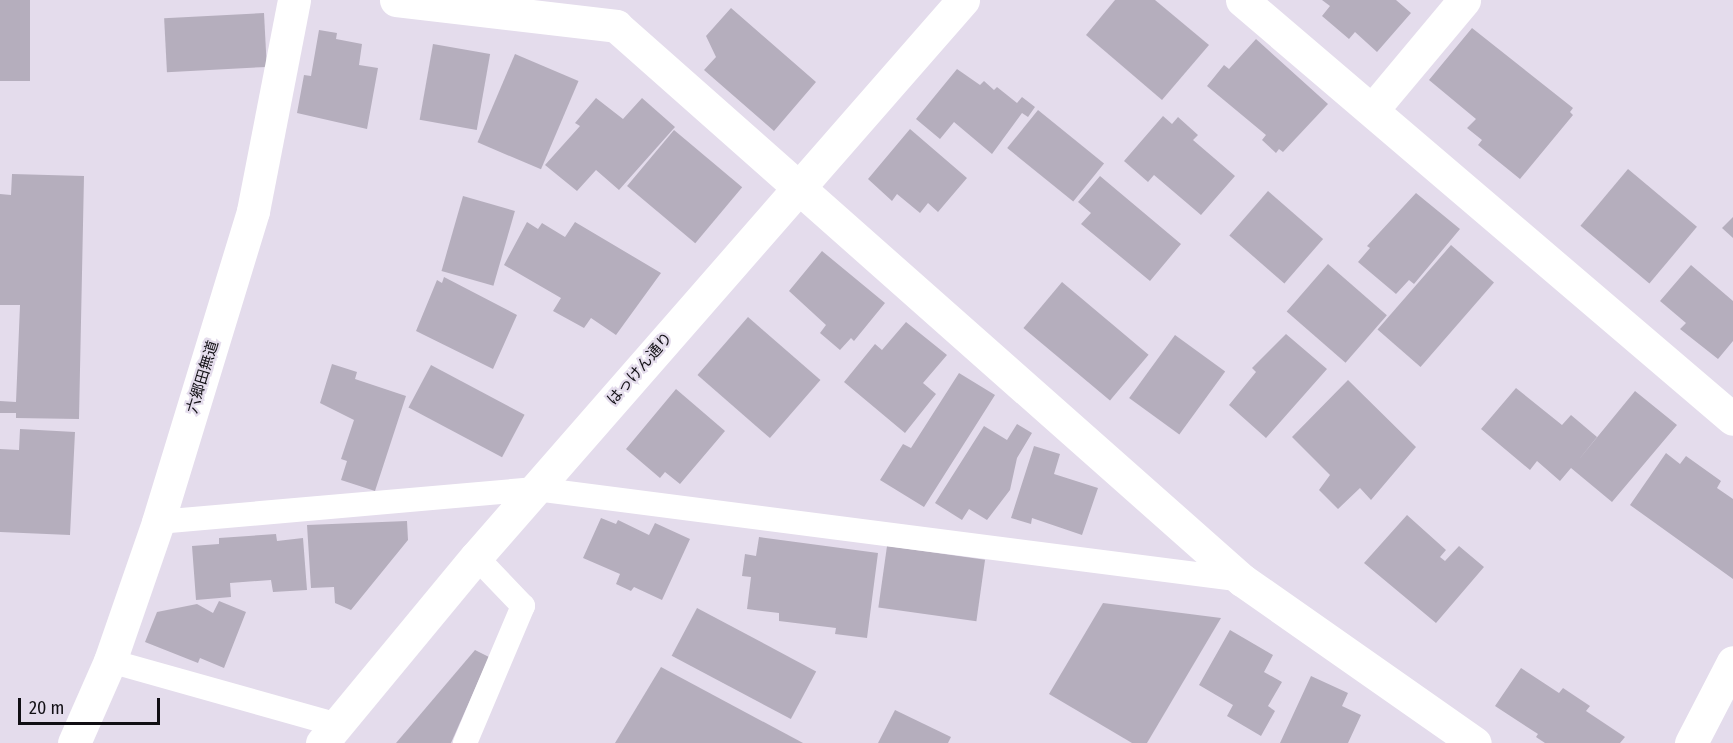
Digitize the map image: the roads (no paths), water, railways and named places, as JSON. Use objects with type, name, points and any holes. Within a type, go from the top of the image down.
[{"type":"street","name":"六郷田無道","points":[[74,743],[110,662],[158,522],[253,211],[294,0]]},
{"type":"street","points":[[396,0],[618,13],[801,186],[1242,580],[1475,743]]},
{"type":"street","name":"はっけん通り","points":[[330,734],[476,557],[963,0]]},
{"type":"street","points":[[1242,0],[1373,109],[1733,419]]},
{"type":"street","points":[[1373,109],[1464,0]]},
{"type":"street","points":[[1691,743],[1733,662]]},
{"type":"lane","points":[[158,522],[536,489],[1242,580]]},
{"type":"lane","points":[[465,743],[524,606],[476,557]]},
{"type":"lane","points":[[110,662],[330,734]]}]
